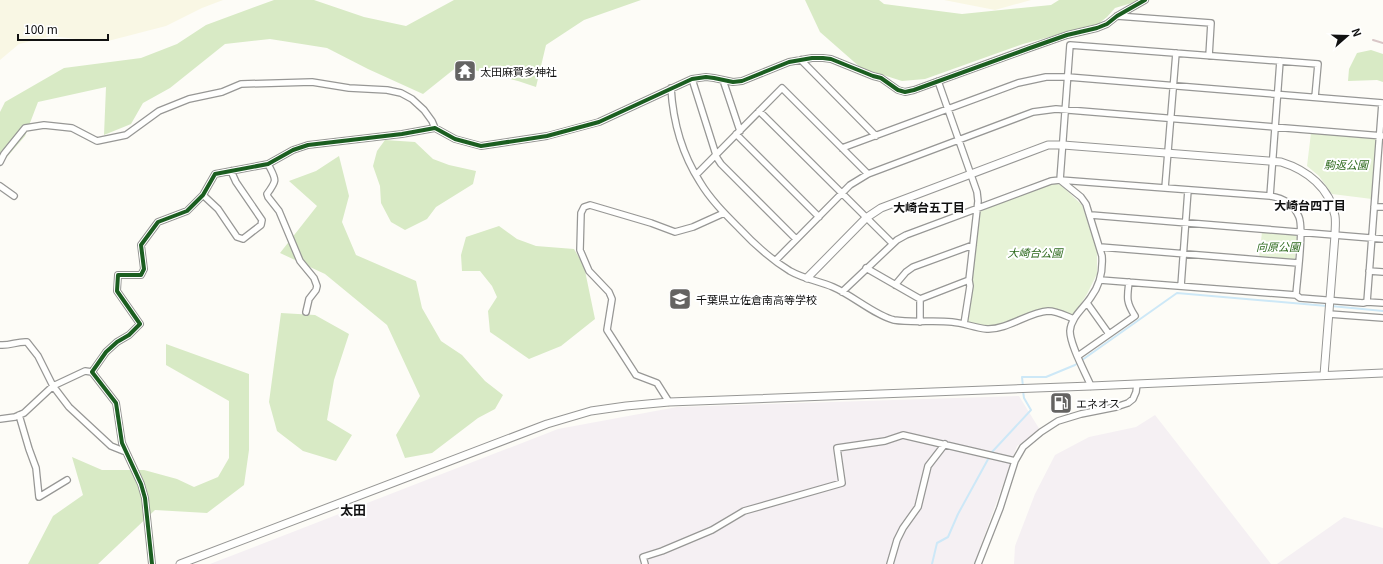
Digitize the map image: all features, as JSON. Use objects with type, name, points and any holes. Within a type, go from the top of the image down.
[{"type":"street","points":[[92,372],[106,352],[117,342],[129,335],[140,324],[117,291],[118,274],[141,275],[144,269],[141,245],[158,222],[187,211],[203,195],[216,174],[268,164],[293,150],[308,145],[402,134],[434,128],[456,139],[481,146],[534,138],[599,122],[692,79],[706,77],[733,82],[742,81],[782,64],[812,58],[831,59],[881,78],[898,90],[905,92],[1067,35],[1097,28],[1107,24],[1117,16],[1146,0]]},
{"type":"street","points":[[1117,16],[1212,23],[1209,56]]},
{"type":"street","points":[[1060,180],[1070,44],[1318,64],[1315,97]]},
{"type":"street","points":[[1165,188],[1176,53]]},
{"type":"street","points":[[800,60],[876,136]]},
{"type":"street","points":[[1270,196],[1280,61]]},
{"type":"street","points":[[842,148],[1022,82],[1046,77],[1068,77],[1382,103],[1380,172],[1374,206],[1367,302]]},
{"type":"street","points":[[692,79],[721,164],[796,239]]},
{"type":"street","points":[[724,80],[738,133],[819,217]]},
{"type":"street","points":[[938,81],[977,192],[977,208],[969,280],[970,286],[964,324]]},
{"type":"street","points":[[0,162],[4,154],[25,128],[44,125],[72,128],[97,141],[126,135],[159,111],[189,99],[222,92],[241,84],[312,82],[349,88],[388,90],[402,93],[412,99],[424,110],[432,121],[434,128]]},
{"type":"street","points":[[671,88],[671,104],[683,150],[704,188],[724,213],[750,239],[790,271],[833,287],[883,316],[894,320],[950,322],[990,329],[999,328],[1048,311],[1074,318]]},
{"type":"street","points":[[696,175],[782,88],[868,174]]},
{"type":"street","points":[[776,260],[850,185],[868,174],[1033,112],[1056,109],[1381,135]]},
{"type":"street","points":[[759,111],[892,243]]},
{"type":"street","points":[[807,278],[866,218],[889,204],[1048,145],[1281,162],[1298,168],[1319,184],[1331,204],[1335,217],[1335,235],[1324,375]]},
{"type":"street","points":[[268,164],[276,179],[275,184],[267,194],[268,197],[279,211],[300,261],[314,278],[317,286],[310,298],[306,312]]},
{"type":"street","points":[[203,195],[218,210],[237,237],[243,239],[262,225],[262,220],[236,182],[231,171]]},
{"type":"street","points":[[1060,180],[1081,197],[1086,204],[1091,215],[1102,256],[1103,265],[1100,280],[1092,296],[1074,318],[1070,331],[1073,343],[1091,386]]},
{"type":"street","points":[[842,292],[892,243],[906,235],[1052,181],[1060,180],[1270,196],[1285,201],[1292,206],[1300,218],[1301,232],[1296,295]]},
{"type":"street","points":[[0,186],[14,196]]},
{"type":"street","points":[[1181,286],[1188,190]]},
{"type":"street","points":[[669,402],[657,383],[636,375],[607,330],[612,299],[609,292],[589,271],[580,250],[581,213],[584,207],[590,205],[651,222],[675,232],[693,227],[724,213]]},
{"type":"street","points":[[1374,206],[1383,207]]},
{"type":"street","points":[[1091,215],[1383,239]]},
{"type":"street","points":[[896,285],[906,272],[913,267],[973,245]]},
{"type":"street","points":[[1100,247],[1298,263]]},
{"type":"street","points":[[866,268],[920,299]]},
{"type":"street","points":[[1369,271],[1383,272]]},
{"type":"street","points":[[920,299],[969,280]]},
{"type":"street","points":[[1100,280],[1296,295],[1300,298],[1383,303]]},
{"type":"street","points":[[1078,356],[1135,316],[1126,300],[1129,282]]},
{"type":"street","points":[[920,299],[920,322]]},
{"type":"street","points":[[1087,303],[1109,334]]},
{"type":"street","points":[[1329,314],[1383,318]]},
{"type":"street","points":[[0,345],[20,341],[27,342],[38,356],[53,386],[69,407],[111,446],[126,452]]},
{"type":"street","points":[[0,419],[8,419],[19,416],[53,386],[86,371],[92,372],[116,403],[122,443],[141,484],[145,498],[152,564]]},
{"type":"street","points":[[180,564],[547,424],[591,411],[669,402],[1383,373]]},
{"type":"street","points":[[978,564],[1000,508],[1015,461],[1023,447],[1030,440],[1058,421],[1075,415],[1116,407],[1128,403],[1133,399],[1137,384]]},
{"type":"street","points":[[19,416],[36,468],[39,498],[67,480]]},
{"type":"street","points":[[645,564],[643,556],[662,551],[712,530],[744,511],[842,483],[837,448],[885,441],[903,435],[1015,461]]},
{"type":"street","points":[[890,564],[897,540],[903,528],[918,507],[928,466],[944,444]]},
{"type":"shaded area","points":[[0,0],[223,0],[202,8],[166,26],[108,41],[52,36],[19,44],[0,60]]},
{"type":"shaded area","points":[[944,0],[1031,0],[995,10]]},
{"type":"shaded area","points":[[1019,396],[1040,430],[1017,446],[974,564],[210,564],[558,429],[677,407]]},
{"type":"shaded area","points":[[1155,415],[1271,564],[1014,564],[1015,546],[1035,494],[1055,455],[1089,437],[1136,427]]},
{"type":"shaded area","points":[[1344,517],[1383,528],[1383,564],[1277,564]]},
{"type":"green space","points":[[274,0],[314,0],[364,17],[406,26],[454,0],[641,0],[584,20],[546,45],[536,87],[458,66],[423,94],[368,69],[327,48],[270,39],[225,44],[170,88],[143,103],[131,124],[104,135],[106,87],[38,102],[25,136],[0,165],[0,112],[5,102],[64,68],[141,58],[177,44],[206,25]]},
{"type":"green space","points":[[805,0],[879,0],[884,4],[962,14],[1051,5],[1059,0],[1142,0],[1115,8],[1098,24],[1023,44],[925,79],[902,81],[861,68],[820,32]]},
{"type":"green space","points":[[1371,50],[1383,54],[1383,82],[1377,80],[1348,81],[1349,69],[1357,53]]},
{"type":"green space","name":"駒返公園","points":[[1311,133],[1375,138],[1377,141],[1372,199],[1332,194],[1319,176],[1307,166]]},
{"type":"green space","points":[[385,140],[415,142],[433,159],[449,165],[476,171],[473,184],[436,207],[427,219],[405,230],[391,222],[381,203],[380,186],[373,166],[377,151]]},
{"type":"green space","points":[[339,156],[349,196],[342,222],[356,255],[416,281],[422,308],[441,341],[462,355],[485,381],[503,395],[495,409],[478,418],[432,453],[405,458],[396,435],[420,396],[387,325],[325,274],[280,253],[317,206],[289,181],[316,171]]},
{"type":"green space","name":"大崎台公園","points":[[1053,183],[1061,185],[1082,205],[1097,251],[1097,274],[1087,294],[1075,313],[1072,314],[1045,310],[992,327],[967,322],[979,213],[981,209]]},
{"type":"green space","points":[[499,226],[517,239],[536,246],[574,249],[584,266],[595,319],[561,346],[529,359],[490,332],[488,311],[497,297],[492,286],[480,271],[462,271],[461,255],[466,237]]},
{"type":"green space","name":"向原公園","points":[[1262,232],[1294,234],[1297,237],[1295,259],[1292,261],[1259,258]]},
{"type":"green space","points":[[281,313],[315,315],[349,334],[334,380],[327,420],[352,435],[336,461],[303,451],[277,431],[269,402]]},
{"type":"green space","points":[[166,344],[249,374],[249,450],[244,485],[207,513],[155,510],[98,564],[28,564],[53,516],[83,495],[72,457],[102,470],[144,470],[177,479],[194,487],[218,477],[229,458],[229,401],[166,365]]},
{"type":"waterway","points":[[1023,387],[1022,377],[1046,377],[1075,365],[1177,293],[1327,306]]},
{"type":"waterway","points":[[1331,306],[1383,311]]},
{"type":"waterway","points":[[932,564],[937,543],[948,537],[958,514],[992,452],[1031,410],[1024,398],[1023,391]]},
{"type":"railway","points":[[1373,40],[1383,43]]},
{"type":"cycle path","points":[[152,564],[145,498],[141,484],[122,443],[116,403],[92,372],[106,352],[117,342],[129,335],[140,324],[117,291],[118,275],[141,275],[144,269],[141,245],[158,222],[187,211],[203,195],[215,174],[268,164],[293,150],[308,145],[402,134],[435,128],[455,139],[481,146],[547,136],[599,122],[692,79],[706,77],[733,82],[742,81],[789,62],[812,58],[831,59],[881,78],[898,90],[905,92],[1067,35],[1097,28],[1107,24],[1117,16],[1145,0]]},
{"type":"place","name":"太田麻賀多神社","points":[[465,71]]},
{"type":"place","name":"千葉県立佐倉南高等学校","points":[[680,299]]},
{"type":"place","name":"エネオス","points":[[1061,403]]},
{"type":"district","name":"大崎台四丁目","points":[[1310,204]]},
{"type":"district","name":"大崎台五丁目","points":[[929,206]]},
{"type":"district","name":"太田","points":[[353,509]]}]
